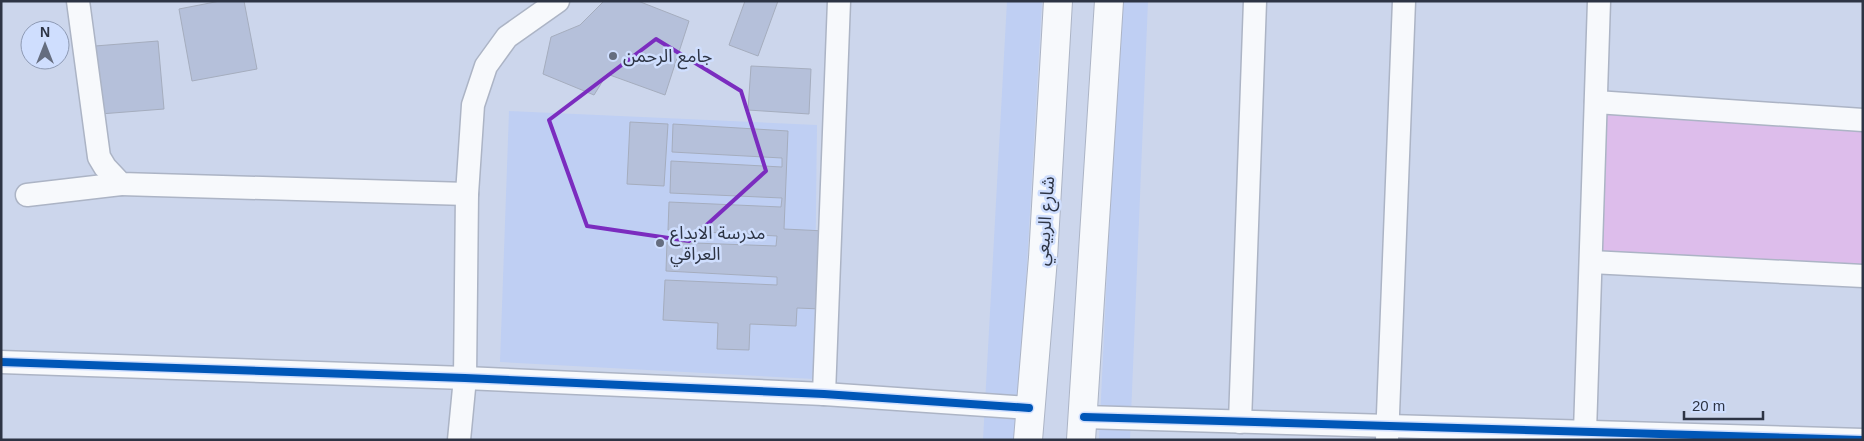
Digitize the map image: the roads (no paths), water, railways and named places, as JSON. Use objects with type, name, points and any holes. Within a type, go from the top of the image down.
[{"type":"street","points":[[78,1],[99,156],[105,167],[121,184]]},
{"type":"street","points":[[459,440],[465,378],[467,194],[473,105],[486,66],[507,37],[558,1]]},
{"type":"street","points":[[824,394],[839,1]]},
{"type":"street","name":"شارع الربيعي","points":[[1028,440],[1029,408],[1043,258],[1058,1]]},
{"type":"street","points":[[1109,1],[1083,428],[1240,422],[1387,433],[1585,432],[1863,440]]},
{"type":"street","points":[[1240,422],[1255,1]]},
{"type":"street","points":[[1387,433],[1404,1]]},
{"type":"street","points":[[1585,432],[1600,1]]},
{"type":"street","points":[[1596,102],[1863,120]]},
{"type":"street","points":[[27,195],[121,184],[467,194]]},
{"type":"street","points":[[1591,262],[1863,276]]},
{"type":"street","points":[[1,362],[465,378],[824,394],[1029,408]]},
{"type":"place","name":"جامع الرحمن","points":[[613,56]]},
{"type":"place","name":"مدرسة الابداع العراقي","points":[[660,243]]}]
